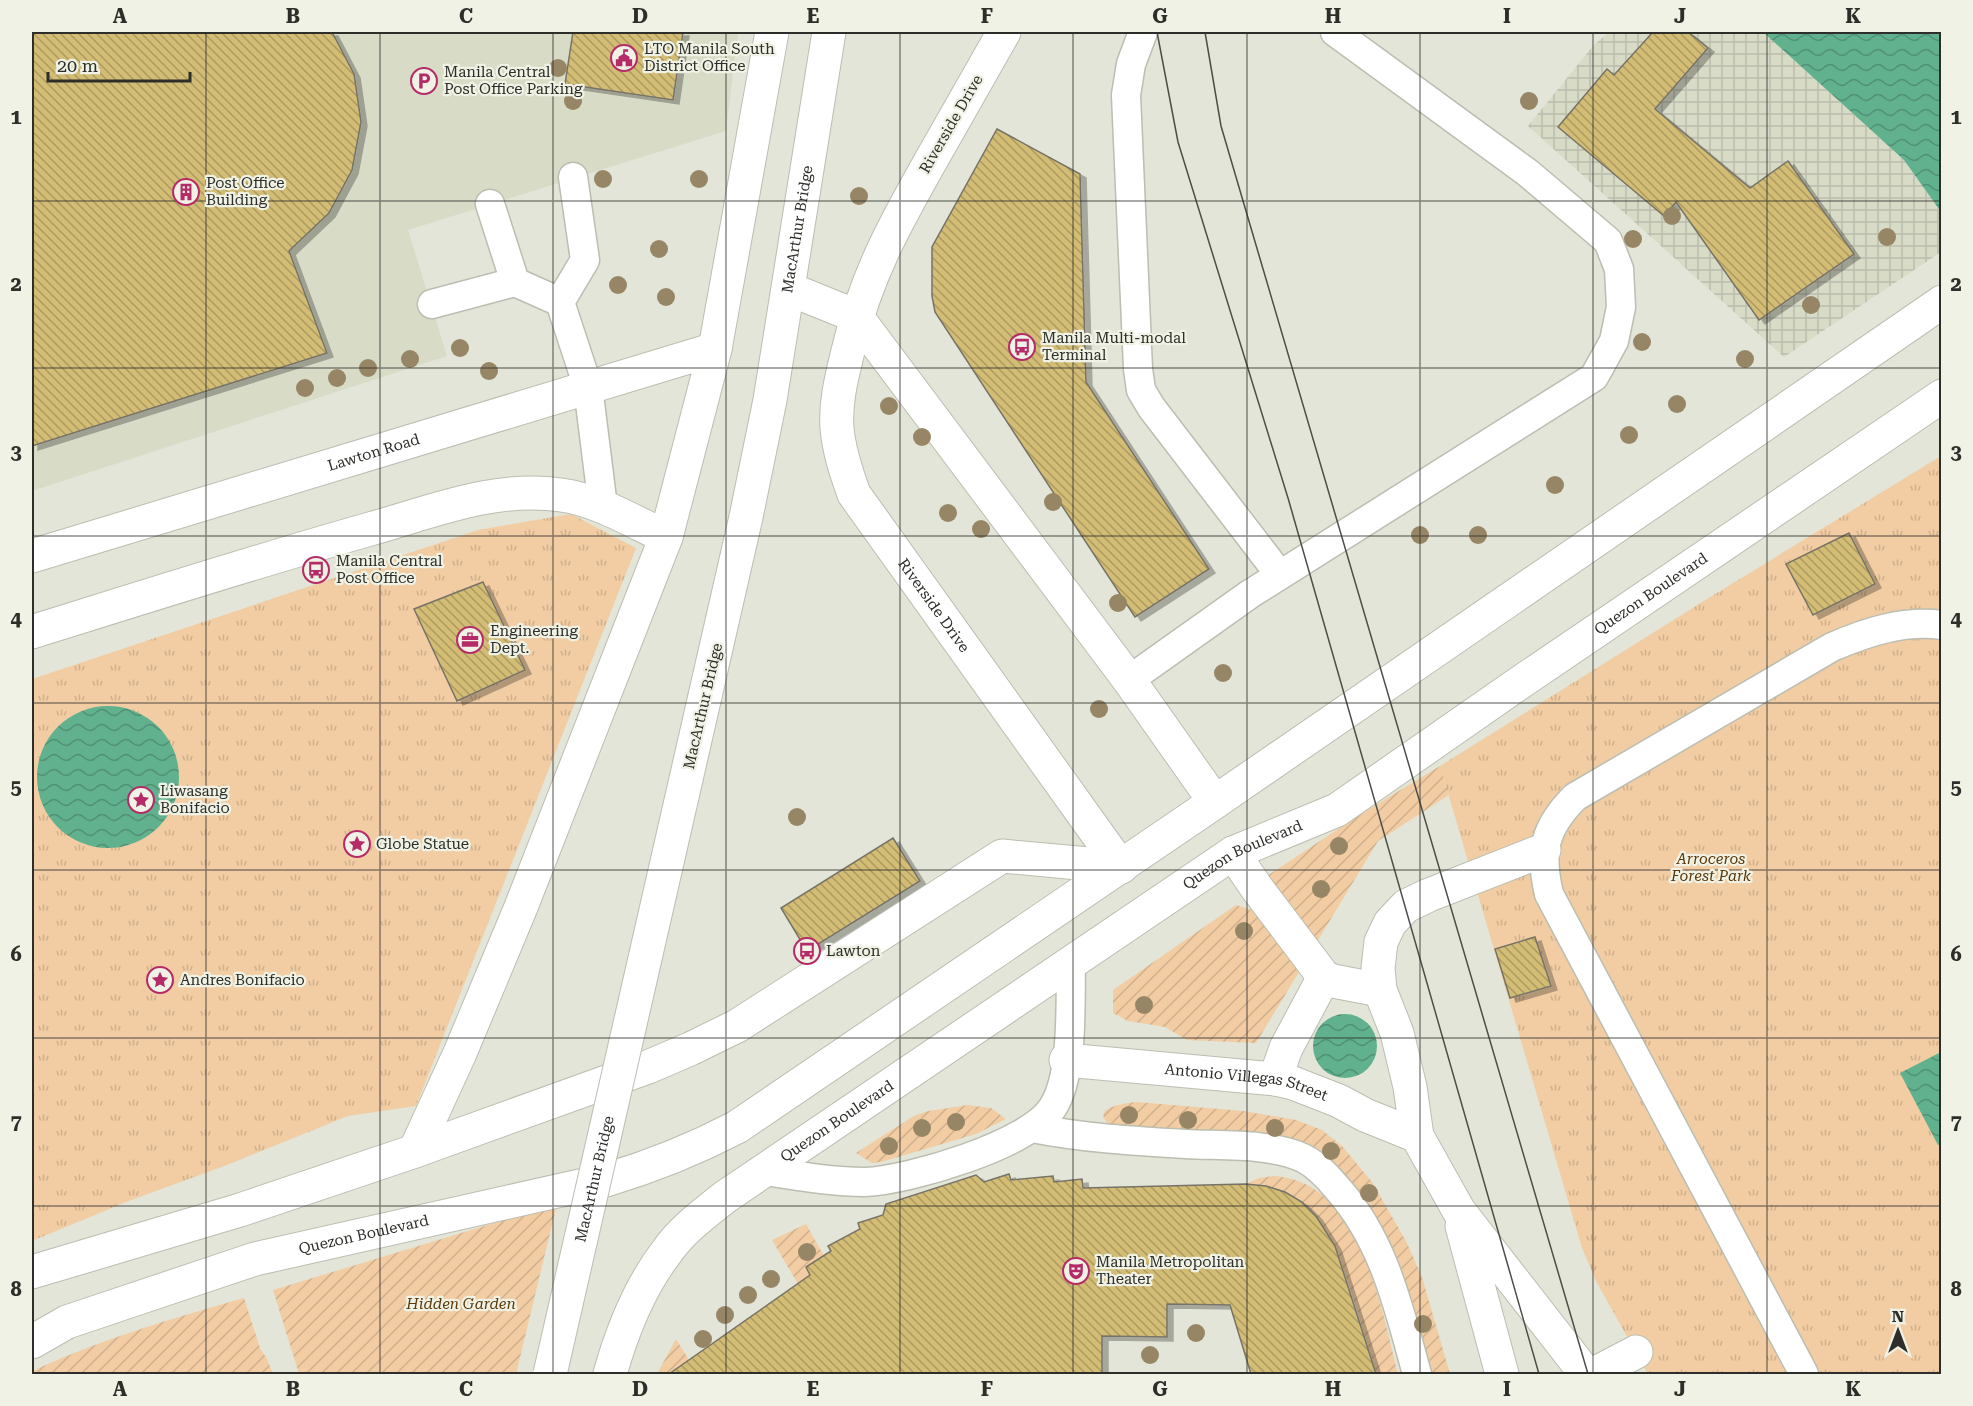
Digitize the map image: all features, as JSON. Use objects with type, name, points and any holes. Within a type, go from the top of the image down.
[{"type":"main road","points":[[415,1151],[460,1053],[521,907],[666,537],[716,349],[772,32]]},
{"type":"main road","name":"MacArthur Bridge","points":[[549,1374],[746,517],[770,400],[789,289],[829,32]]},
{"type":"main road","name":"Riverside Drive","points":[[1004,32],[892,228],[867,285],[856,316],[837,404],[837,428],[843,462],[854,494],[1121,867]]},
{"type":"main road","points":[[789,289],[856,316],[1129,680],[1215,802]]},
{"type":"main road","name":"Quezon Boulevard","points":[[32,1342],[67,1322],[255,1259],[606,1180],[650,1167],[694,1149],[737,1126],[1121,867],[1941,302]]},
{"type":"main road","name":"Lawton Road","points":[[32,556],[716,349]]},
{"type":"main road","name":"Quezon Boulevard","points":[[610,1374],[617,1348],[647,1281],[669,1248],[697,1219],[1233,853],[1337,810],[1941,396]]},
{"type":"main road","points":[[32,632],[309,546],[474,500],[520,492],[561,495],[603,507],[666,537]]},
{"type":"main road","points":[[1544,850],[1429,895],[1407,906],[1390,923],[1381,942],[1378,968],[1380,990],[1396,1033],[1410,1087],[1417,1136],[1459,1212],[1587,1374]]},
{"type":"main road","points":[[1233,853],[1324,977],[1333,981],[1380,990]]},
{"type":"main road","points":[[32,1272],[240,1210],[415,1151],[648,1067],[700,1045],[737,1026],[1002,856],[1121,867]]},
{"type":"main road","points":[[1275,1079],[1286,1048],[1324,977]]},
{"type":"main road","name":"Antonio Villegas Street","points":[[1066,1060],[1275,1079],[1293,1083],[1339,1101],[1365,1115],[1417,1136]]},
{"type":"main road","points":[[1459,1212],[1502,1374]]},
{"type":"main road","points":[[1594,1374],[1636,1352]]},
{"type":"lane","points":[[1143,32],[1131,64],[1126,95],[1138,369],[1141,390],[1151,408],[1280,575]]},
{"type":"lane","points":[[1129,680],[1280,575],[1594,377],[1614,341],[1621,307],[1619,269],[1608,242],[1528,173],[1335,32]]},
{"type":"lane","points":[[560,302],[585,260],[573,177]]},
{"type":"lane","points":[[490,204],[515,282]]},
{"type":"lane","points":[[432,304],[515,282],[560,302],[588,387],[603,507]]},
{"type":"lane","points":[[1804,1374],[1549,894],[1544,872],[1544,850],[1550,830],[1560,812],[1575,797],[1832,647],[1865,633],[1901,625],[1941,625]]},
{"type":"lane","points":[[765,1171],[826,1180],[887,1180],[977,1155],[1032,1128],[1053,1108],[1063,1085],[1071,963]]},
{"type":"lane","points":[[1032,1128],[1112,1140],[1265,1149],[1302,1158],[1322,1170],[1347,1199],[1379,1252],[1393,1288],[1417,1374]]},
{"type":"shaded area","points":[[32,32],[738,32],[726,131],[408,230],[447,356],[32,491]]},
{"type":"shaded area","points":[[1609,32],[1763,32],[1904,160],[1941,212],[1941,252],[1784,357],[1528,126],[1593,46]]},
{"type":"green space","name":"Arroceros Forest Park","points":[[1941,456],[1941,1374],[1648,1374],[1596,1281],[1582,1248],[1440,766]]},
{"type":"green space","points":[[571,514],[636,548],[416,1106],[348,1116],[32,1241],[32,679],[478,530]]},
{"type":"green space","points":[[1440,766],[1449,795],[1378,841],[1315,945],[1267,876],[1361,814]]},
{"type":"green space","points":[[1236,905],[1258,912],[1299,972],[1256,1043],[1187,1040],[1165,1027],[1128,1021],[1113,1013],[1113,990]]},
{"type":"green space","points":[[1137,1102],[1243,1111],[1296,1120],[1322,1130],[1342,1146],[1372,1182],[1406,1241],[1422,1277],[1450,1374],[1427,1374],[1327,1161],[1113,1127],[1103,1116],[1110,1108]]},
{"type":"green space","points":[[968,1105],[991,1108],[1006,1119],[976,1134],[881,1162],[872,1163],[856,1153],[914,1116],[928,1111]]},
{"type":"green space","points":[[1273,1176],[1303,1183],[1327,1199],[1347,1223],[1374,1283],[1398,1374],[1376,1374],[1348,1282],[1327,1235],[1315,1216],[1302,1202],[1289,1194],[1268,1187],[1246,1184],[1259,1178]]},
{"type":"green space","name":"Hidden Garden","points":[[557,1204],[516,1374],[299,1374],[273,1290]]},
{"type":"green space","points":[[806,1224],[824,1256],[810,1275],[798,1284],[772,1240]]},
{"type":"green space","points":[[244,1298],[260,1348],[273,1374],[32,1374],[37,1369],[113,1338]]},
{"type":"green space","points":[[676,1339],[689,1360],[675,1374],[657,1374]]},
{"type":"water","points":[[1763,32],[1941,32],[1941,212],[1904,160]]},
{"type":"water","points":[[108,706],[122,707],[135,712],[158,727],[173,750],[178,763],[178,791],[173,804],[158,827],[135,842],[122,847],[108,848],[94,847],[81,842],[58,827],[43,804],[38,791],[37,777],[38,763],[43,750],[58,727],[81,712],[94,707]]},
{"type":"water","points":[[1345,1014],[1363,1020],[1371,1028],[1377,1046],[1371,1064],[1363,1072],[1345,1078],[1327,1072],[1319,1064],[1313,1046],[1319,1028],[1327,1020]]},
{"type":"water","points":[[1941,1052],[1942,1144],[1938,1145],[1900,1073]]},
{"type":"building","name":"Post Office Building","points":[[32,32],[332,32],[354,74],[361,122],[352,170],[329,213],[289,251],[327,353],[32,446]]},
{"type":"building","name":"LTO Manila South District Office","points":[[573,32],[683,32],[673,100],[565,84]]},
{"type":"building","points":[[1653,32],[1688,32],[1708,48],[1655,109],[1750,188],[1788,161],[1854,254],[1759,320],[1676,202],[1664,216],[1558,127],[1607,69],[1614,75]]},
{"type":"building","name":"Manila Multi-modal Terminal","points":[[997,129],[1080,174],[1086,382],[1209,569],[1135,617],[935,312],[932,296],[932,247]]},
{"type":"building","points":[[1849,533],[1875,584],[1813,615],[1786,564]]},
{"type":"building","name":"Engineering Dept.","points":[[483,582],[525,670],[457,701],[414,609]]},
{"type":"building","points":[[893,838],[920,881],[807,951],[781,908]]},
{"type":"building","points":[[1535,937],[1551,986],[1510,998],[1495,949]]},
{"type":"building","name":"Manila Metropolitan Theater","points":[[1009,1174],[1011,1180],[1053,1176],[1054,1182],[1082,1179],[1083,1188],[1246,1184],[1266,1186],[1285,1192],[1302,1202],[1316,1216],[1335,1246],[1376,1374],[1251,1374],[1230,1305],[1167,1304],[1167,1337],[1102,1336],[1102,1374],[669,1374],[810,1275],[806,1267],[831,1251],[828,1246],[860,1229],[858,1223],[883,1215],[886,1204],[976,1175],[984,1182]]},
{"type":"tram line","points":[[1157,32],[1178,142],[1288,498],[1539,1374]]},
{"type":"tram line","points":[[1205,32],[1221,126],[1588,1374]]},
{"type":"place","name":"LTO Manila South District Office","points":[[624,58]]},
{"type":"place","name":"Manila Central Post Office Parking","points":[[424,81]]},
{"type":"place","name":"Post Office Building","points":[[186,192]]},
{"type":"place","name":"Manila Multi-modal Terminal","points":[[1022,347]]},
{"type":"place","name":"Manila Central Post Office","points":[[316,570]]},
{"type":"place","name":"Engineering Dept.","points":[[470,640]]},
{"type":"place","name":"Liwasang Bonifacio","points":[[141,800]]},
{"type":"place","name":"Globe Statue","points":[[357,844]]},
{"type":"place","name":"Lawton","points":[[807,951]]},
{"type":"place","name":"Andres Bonifacio","points":[[160,980]]},
{"type":"place","name":"Manila Metropolitan Theater","points":[[1076,1271]]}]
